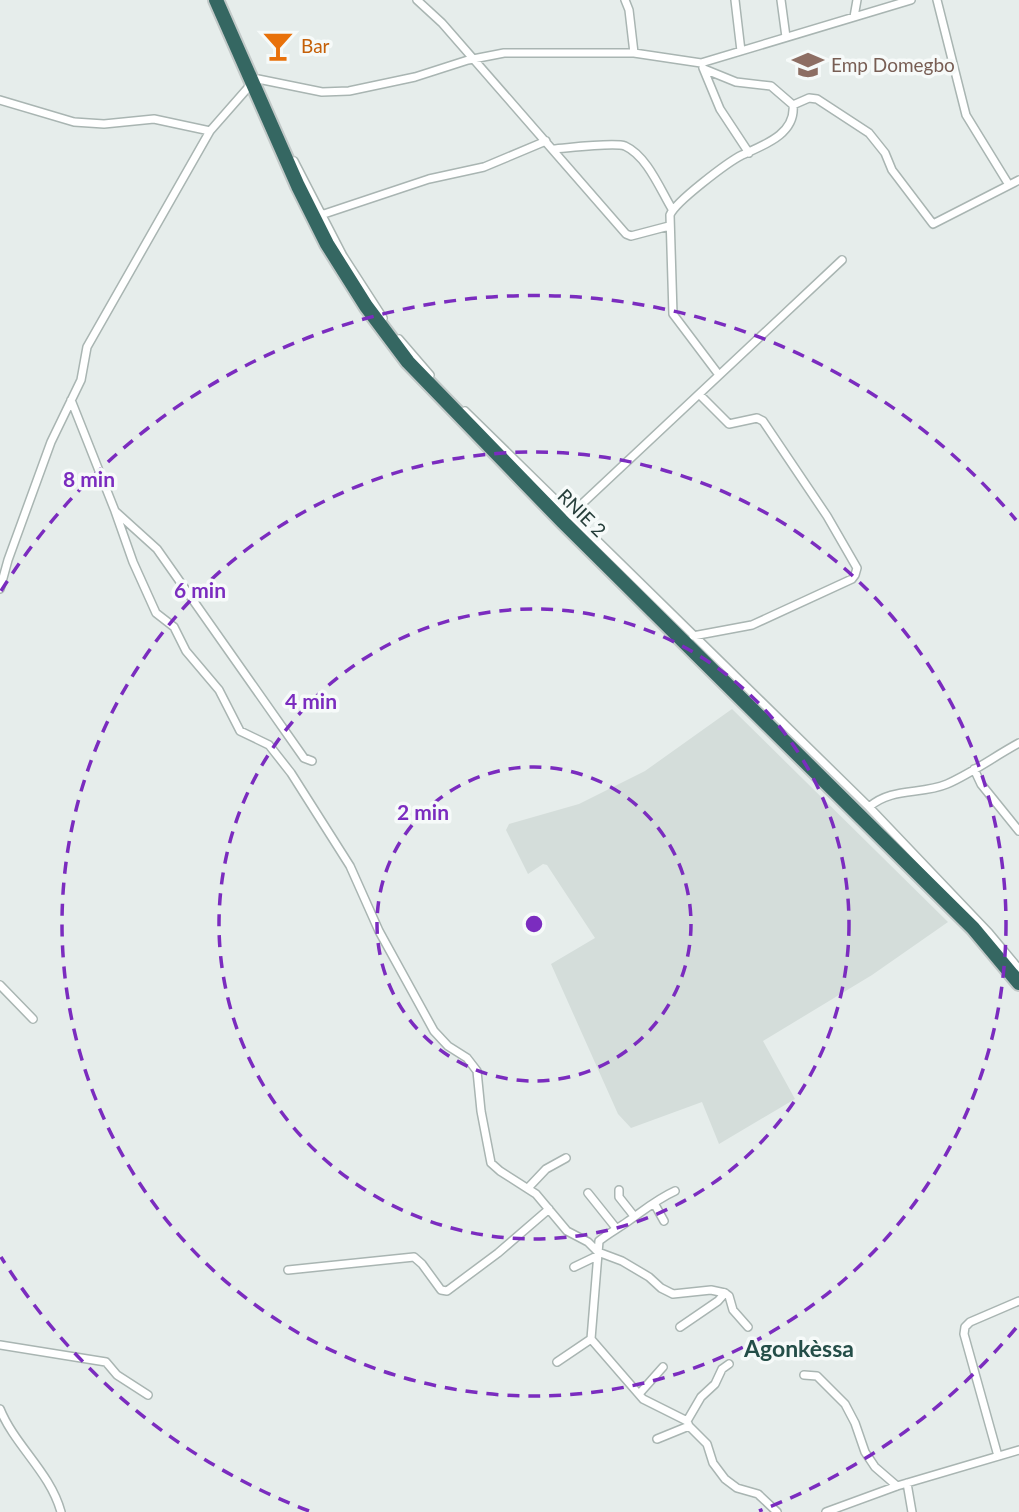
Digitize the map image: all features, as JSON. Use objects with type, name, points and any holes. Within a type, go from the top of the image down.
[{"type":"highway","name":"RNIE 2","points":[[216,0],[350,282],[408,362],[688,638],[973,928],[1019,983]]},
{"type":"street","points":[[223,0],[255,80]]},
{"type":"street","points":[[417,0],[442,23],[626,234],[631,236],[669,226]]},
{"type":"street","points":[[625,0],[629,10],[634,53]]},
{"type":"street","points":[[735,0],[741,51]]},
{"type":"street","points":[[781,0],[786,37]]},
{"type":"street","points":[[854,17],[857,0]]},
{"type":"street","points":[[702,66],[741,51],[911,0]]},
{"type":"street","points":[[937,0],[966,115],[1009,185]]},
{"type":"street","points":[[255,80],[322,92],[349,91],[415,77],[473,59],[504,53],[634,53],[702,66],[736,82],[771,86],[793,105],[794,116],[791,123],[777,137],[735,160],[672,209]]},
{"type":"street","points":[[702,66],[719,109],[749,153]]},
{"type":"street","points":[[0,589],[51,442],[81,380],[88,347],[210,131],[255,80]]},
{"type":"street","points":[[793,105],[809,98],[817,99],[869,133],[885,153],[892,170],[933,224],[1019,180]]},
{"type":"street","points":[[0,100],[74,122],[104,124],[153,119],[210,131]]},
{"type":"street","points":[[318,216],[429,179],[484,167],[546,141]]},
{"type":"street","points":[[553,149],[623,145],[643,161],[672,209],[669,226],[673,314],[719,375]]},
{"type":"street","points":[[567,518],[842,260]]},
{"type":"street","points":[[688,638],[752,625],[852,579],[857,572],[827,516],[763,421],[757,418],[729,424],[699,394]]},
{"type":"street","points":[[71,400],[133,562],[156,613],[174,627],[186,650],[219,690],[240,731],[269,745],[291,773],[350,866],[379,931],[434,1031],[448,1046],[467,1058],[477,1071],[491,1163],[528,1188],[567,1231],[589,1242],[598,1254],[622,1261],[673,1294],[711,1290],[725,1293],[729,1296],[733,1310],[748,1327]]},
{"type":"street","points":[[115,511],[157,549],[304,758],[312,761]]},
{"type":"street","points":[[688,638],[869,807],[989,933],[1019,969]]},
{"type":"street","points":[[869,807],[880,799],[899,792],[943,786],[1019,743]]},
{"type":"street","points":[[974,769],[981,784],[1019,831]]},
{"type":"street","points":[[0,985],[33,1019]]},
{"type":"street","points":[[528,1188],[546,1169],[566,1158]]},
{"type":"street","points":[[619,1190],[619,1197],[634,1216]]},
{"type":"street","points":[[675,1191],[615,1228],[600,1241],[591,1339],[639,1394],[656,1407],[688,1424],[706,1444],[713,1463],[725,1479],[737,1488],[758,1494],[777,1512]]},
{"type":"street","points":[[588,1193],[615,1228]]},
{"type":"street","points":[[654,1203],[664,1221]]},
{"type":"street","points":[[288,1270],[414,1257],[441,1290],[447,1291],[498,1253],[549,1209]]},
{"type":"street","points":[[574,1267],[598,1254]]},
{"type":"street","points":[[680,1327],[718,1301],[725,1293]]},
{"type":"street","points":[[998,1456],[964,1334],[965,1327],[970,1322],[1019,1301]]},
{"type":"street","points":[[557,1362],[591,1339]]},
{"type":"street","points":[[0,1345],[106,1362],[117,1375],[148,1395]]},
{"type":"street","points":[[657,1439],[688,1424],[701,1397],[715,1384],[722,1369],[729,1364]]},
{"type":"street","points":[[639,1394],[663,1367]]},
{"type":"street","points":[[804,1375],[817,1376],[845,1404],[865,1452],[875,1467],[897,1486]]},
{"type":"street","points":[[0,1409],[3,1424],[49,1482],[61,1512]]},
{"type":"street","points":[[826,1512],[897,1486],[1019,1450]]},
{"type":"street","points":[[907,1483],[912,1512]]},
{"type":"shaded area","points":[[732,709],[948,922],[872,975],[763,1041],[795,1099],[719,1144],[702,1102],[631,1128],[618,1114],[551,964],[595,938],[547,865],[543,864],[528,874],[506,830],[509,824],[579,804],[645,771]]},
{"type":"place","name":"Bar","points":[[278,46]]},
{"type":"place","name":"Emp Domegbo","points":[[808,65]]},
{"type":"district","name":"Agonkèssa","points":[[799,1349]]}]
